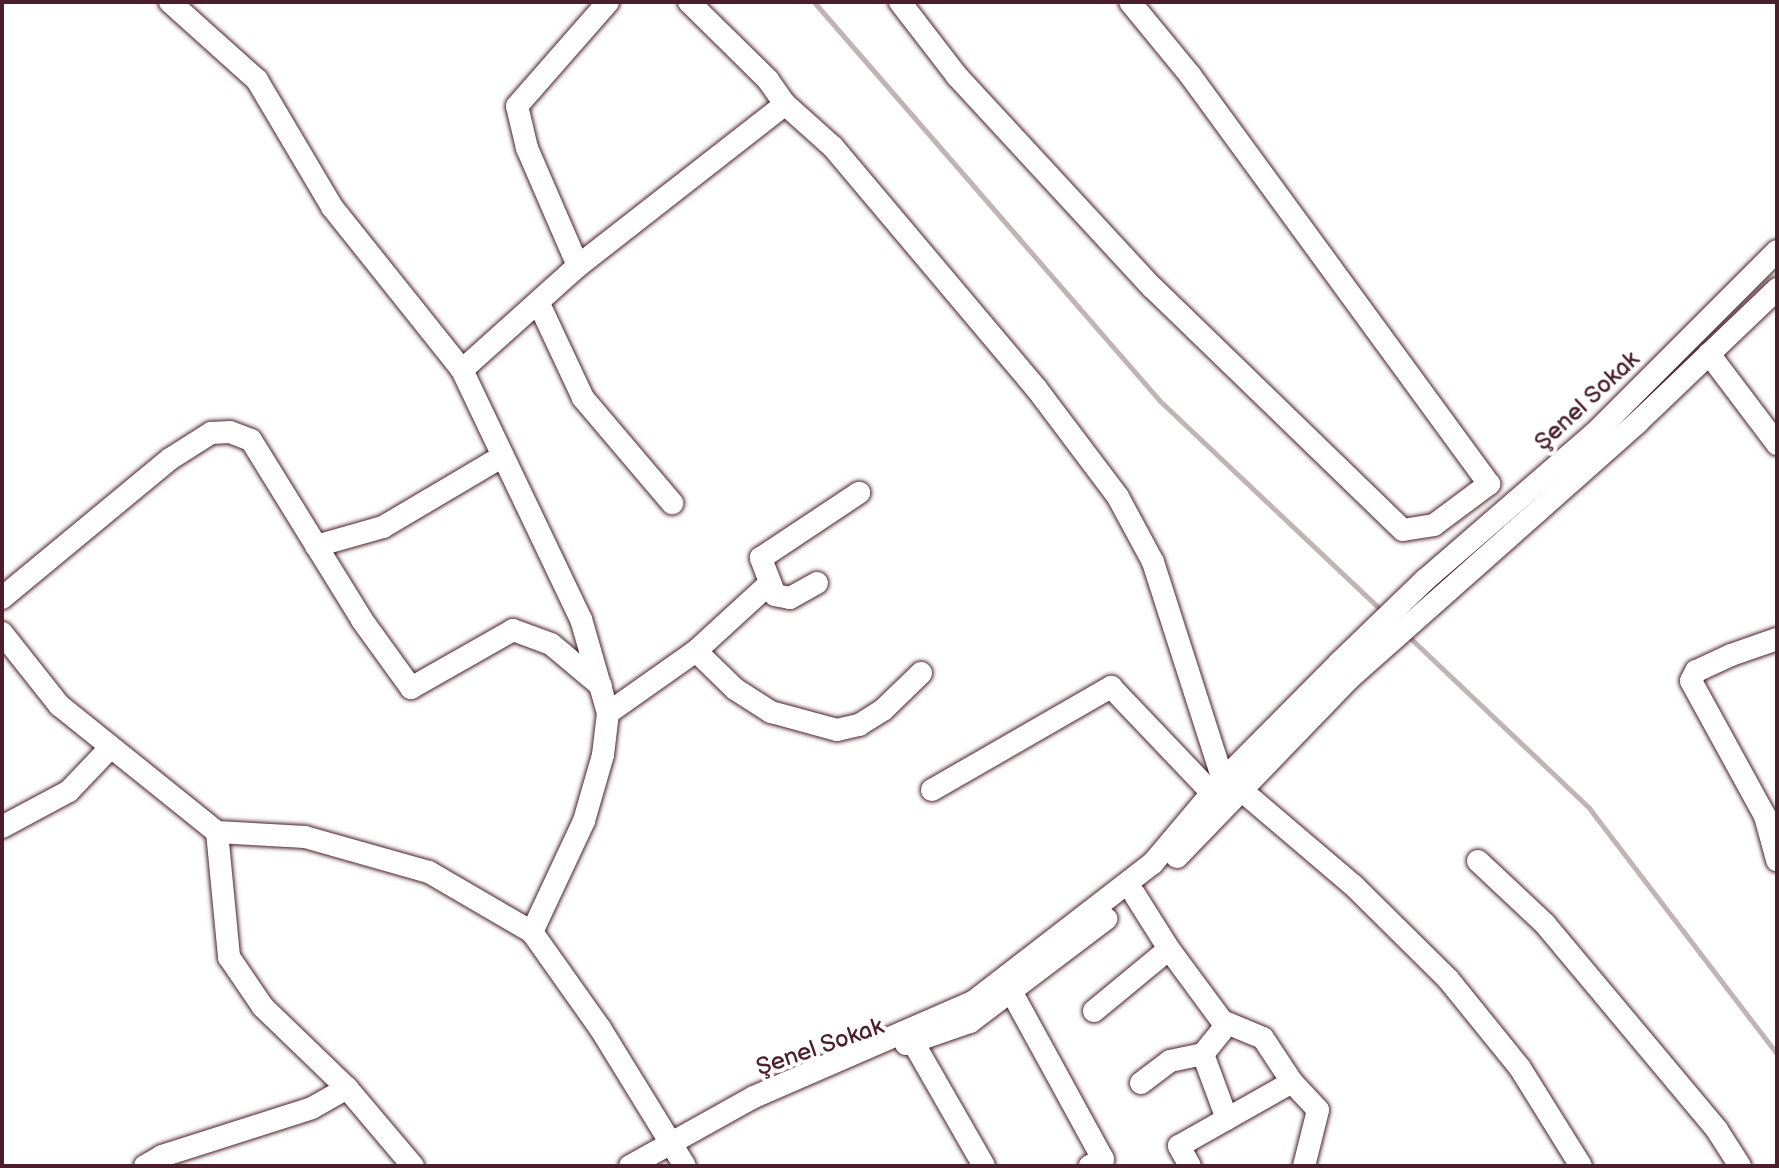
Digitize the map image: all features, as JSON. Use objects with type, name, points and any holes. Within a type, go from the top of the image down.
[{"type":"street","points":[[170,2],[257,80],[332,207],[462,370],[581,619],[608,713],[584,821],[532,932]]},
{"type":"street","points":[[578,266],[527,148],[517,106],[608,2]]},
{"type":"street","points":[[689,2],[768,80],[785,104],[833,147],[1036,388],[1118,497],[1153,562],[1225,787]]},
{"type":"street","points":[[900,2],[957,76],[1163,298],[1403,530],[1434,525],[1489,484],[1190,75],[1130,2]]},
{"type":"street","points":[[462,370],[540,306],[578,266],[785,104]]},
{"type":"street","name":"Şenel Sokak","points":[[754,1097],[973,1002],[1153,863],[1225,787],[1595,433],[1777,251]]},
{"type":"street","name":"Şenel Sokak","points":[[1431,589],[1709,354],[1777,289]]},
{"type":"street","points":[[540,306],[583,398],[672,503]]},
{"type":"street","points":[[1709,354],[1777,444]]},
{"type":"street","points":[[2,598],[170,459],[211,433],[230,432],[251,440],[316,546],[411,688],[513,630],[551,644],[601,686]]},
{"type":"street","points":[[316,546],[383,527],[503,456]]},
{"type":"street","points":[[817,583],[790,598],[775,595],[761,558],[859,493]]},
{"type":"street","points":[[608,713],[696,651],[769,584]]},
{"type":"street","points":[[2,633],[59,705],[109,749],[217,832],[305,837],[429,872],[532,932],[685,1166]]},
{"type":"street","points":[[1777,639],[1708,666],[1691,681],[1765,816],[1777,860]]},
{"type":"street","points":[[696,651],[735,689],[771,712],[837,730],[859,725],[883,710],[921,673]]},
{"type":"street","points":[[932,790],[1111,687],[1225,787],[1354,886],[1448,979],[1520,1068],[1581,1166]]},
{"type":"street","points":[[2,827],[69,791],[109,749]]},
{"type":"street","name":"Şenel Sokak","points":[[754,1097],[970,1022],[1135,895],[1225,787]]},
{"type":"street","points":[[217,832],[229,957],[263,1007],[347,1088],[413,1166]]},
{"type":"street","points":[[1478,861],[1545,924],[1717,1130],[1740,1166]]},
{"type":"street","points":[[1135,895],[1169,949],[1227,1024],[1263,1038],[1292,1082],[1318,1110],[1304,1166]]},
{"type":"street","points":[[1094,1011],[1169,949]]},
{"type":"street","points":[[1011,991],[1103,1159],[1090,1166]]},
{"type":"street","points":[[1141,1083],[1170,1061],[1203,1054],[1227,1024]]},
{"type":"street","points":[[913,1042],[984,1166]]},
{"type":"street","points":[[1203,1054],[1227,1119]]},
{"type":"street","points":[[1190,1166],[1179,1146],[1292,1082]]},
{"type":"street","points":[[145,1166],[162,1156],[312,1108],[347,1088]]},
{"type":"street","points":[[630,1166],[669,1140],[754,1097]]},
{"type":"waterway","points":[[814,2],[1160,401],[1383,612]]},
{"type":"waterway","points":[[1407,635],[1589,808],[1777,1054]]}]
